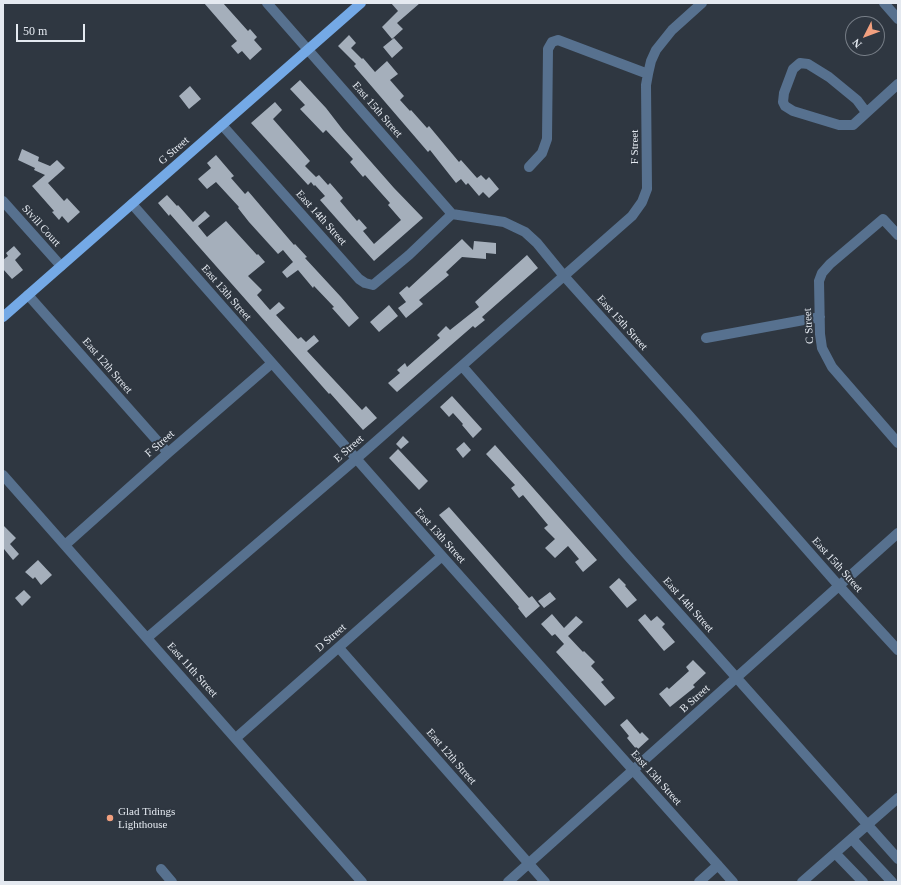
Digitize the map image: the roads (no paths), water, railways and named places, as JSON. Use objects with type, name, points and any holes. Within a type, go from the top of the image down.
[{"type":"main road","name":"G Street","points":[[3,317],[361,3]]},
{"type":"street","name":"East 15th Street","points":[[267,3],[452,214],[504,222],[525,232],[536,243],[688,413],[839,586],[898,650]]},
{"type":"street","name":"F Street","points":[[564,276],[632,216],[642,202],[647,189],[646,85],[648,74],[656,50],[672,30],[702,3]]},
{"type":"street","points":[[884,3],[898,19]]},
{"type":"street","points":[[529,167],[542,153],[547,139],[548,49],[552,42],[558,40],[648,74]]},
{"type":"street","points":[[866,112],[857,100],[829,77],[808,64],[800,62],[793,69],[783,102],[788,108],[839,125],[853,125],[898,84]]},
{"type":"street","name":"East 14th Street","points":[[222,125],[359,279],[365,283],[373,285],[409,255],[452,214]]},
{"type":"street","name":"Sivill Court","points":[[3,201],[62,266]]},
{"type":"street","name":"East 13th Street","points":[[132,204],[356,459],[733,882]]},
{"type":"street","name":"C Street","points":[[898,235],[883,219],[830,264],[822,273],[819,281],[822,348],[832,367],[898,443]]},
{"type":"street","name":"E Street","points":[[147,638],[356,459],[564,276]]},
{"type":"street","name":"East 12th Street","points":[[28,295],[168,453]]},
{"type":"street","points":[[706,338],[820,317]]},
{"type":"street","name":"F Street","points":[[65,545],[272,363]]},
{"type":"street","name":"East 14th Street","points":[[462,366],[628,556],[898,859]]},
{"type":"street","name":"East 11th Street","points":[[3,475],[362,882]]},
{"type":"street","name":"B Street","points":[[508,882],[898,533]]},
{"type":"street","name":"D Street","points":[[236,738],[442,556]]},
{"type":"street","name":"East 12th Street","points":[[339,648],[545,882]]},
{"type":"street","points":[[802,882],[898,798]]},
{"type":"street","points":[[852,839],[892,882]]},
{"type":"street","points":[[836,853],[863,882]]},
{"type":"street","points":[[699,882],[718,865]]},
{"type":"street","points":[[161,869],[172,882]]},
{"type":"place","name":"Glad Tidings Lighthouse","points":[[110,818]]}]
